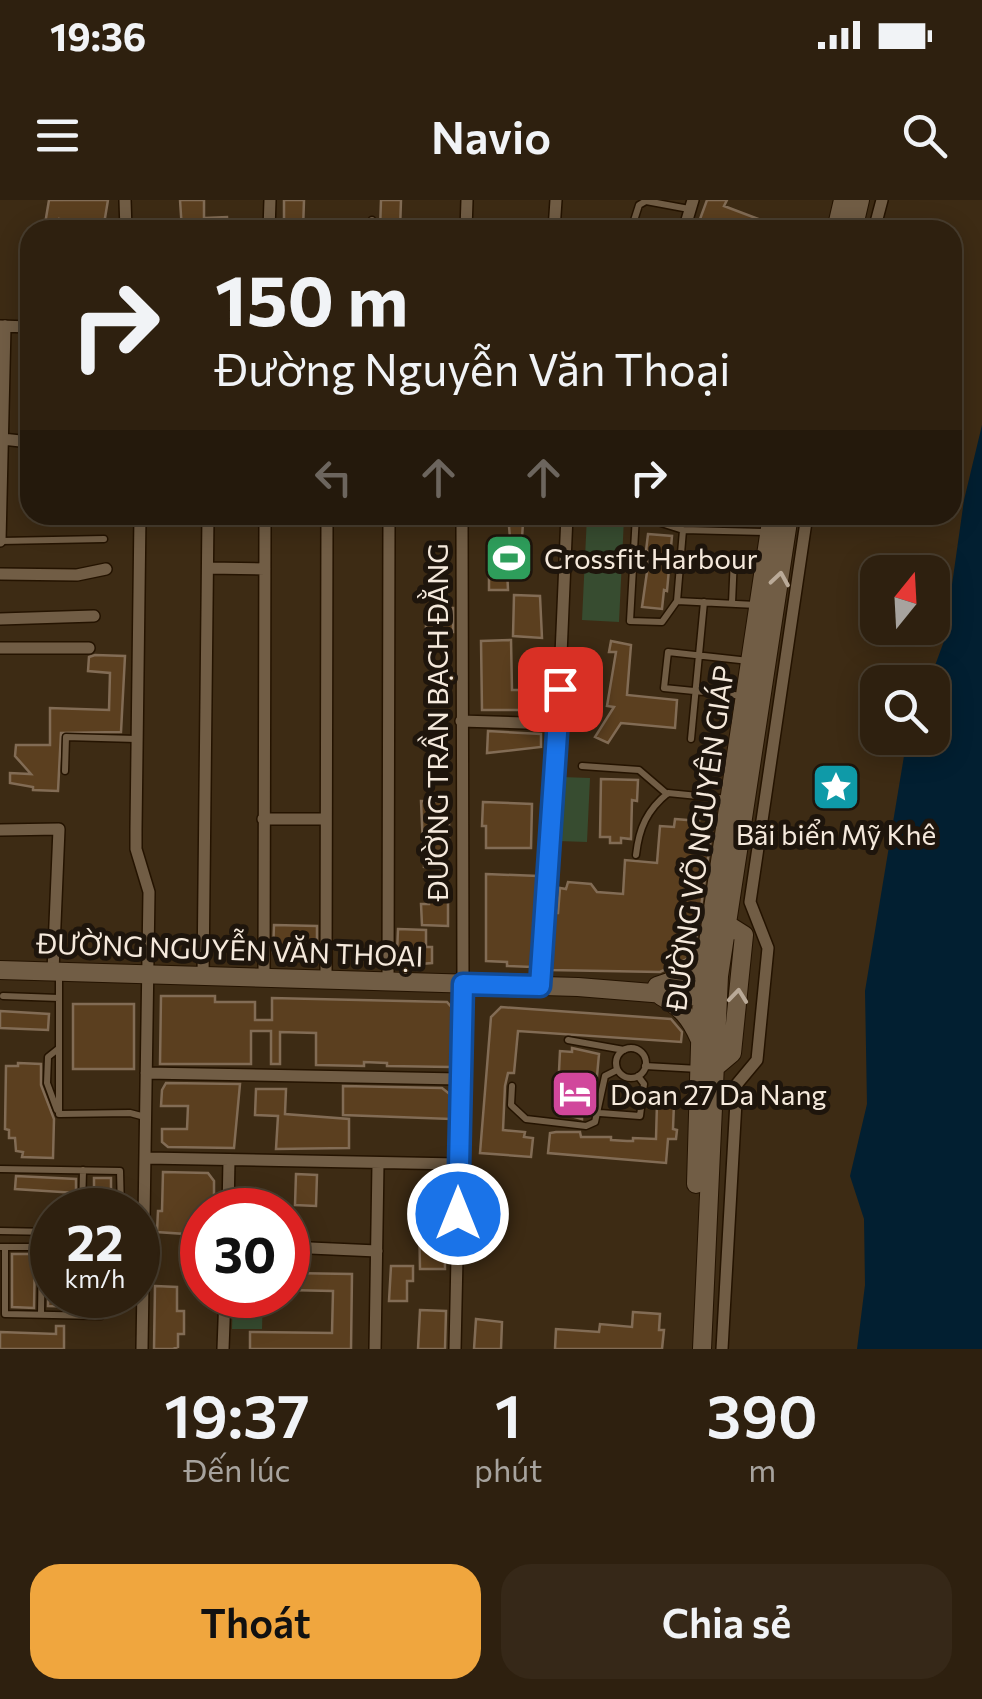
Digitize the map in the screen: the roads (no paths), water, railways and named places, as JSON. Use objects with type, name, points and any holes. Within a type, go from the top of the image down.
[{"type":"main road","name":"ĐƯỜNG VÕ NGUYÊN GIÁP","points":[[691,1349],[710,992],[708,935],[770,525]]},
{"type":"main road","name":"ĐƯỜNG VÕ NGUYÊN GIÁP","points":[[702,1349],[706,1070],[700,1042],[725,923],[794,527]]},
{"type":"main road","name":"ĐƯỜNG VÕ NGUYÊN GIÁP","points":[[706,1070],[732,1054],[744,935],[725,923]]},
{"type":"main road","points":[[700,1042],[692,1020],[657,990],[700,966],[708,935]]},
{"type":"main road","name":"ĐƯỜNG NGUYỄN VĂN THOẠI","points":[[0,970],[710,992]]},
{"type":"street","points":[[0,541],[2,326]]},
{"type":"street","points":[[2,439],[20,441]]},
{"type":"street","points":[[140,525],[136,849],[149,892],[142,1349]]},
{"type":"street","points":[[203,977],[208,525]]},
{"type":"street","points":[[264,977],[265,525]]},
{"type":"street","points":[[326,525],[326,979]]},
{"type":"street","points":[[388,982],[389,525]]},
{"type":"street","name":"ĐƯỜNG TRẦN BẠCH ĐẰNG","points":[[454,1349],[463,984],[462,525]]},
{"type":"street","points":[[540,986],[567,525]]},
{"type":"street","points":[[722,1349],[737,1084],[757,1060],[768,948],[750,902],[780,708],[794,527]]},
{"type":"street","points":[[208,568],[265,569]]},
{"type":"street","points":[[0,574],[77,576],[106,570]]},
{"type":"street","points":[[0,619],[94,616]]},
{"type":"street","points":[[0,648],[89,648]]},
{"type":"street","points":[[765,706],[780,708]]},
{"type":"street","points":[[461,721],[558,724]]},
{"type":"street","points":[[750,800],[764,803]]},
{"type":"street","points":[[263,820],[324,820]]},
{"type":"street","points":[[0,830],[60,829],[56,971]]},
{"type":"street","points":[[146,1073],[459,1080]]},
{"type":"street","points":[[147,1158],[458,1164]]},
{"type":"street","points":[[228,1188],[229,1160]]},
{"type":"street","points":[[375,1349],[378,1164]]},
{"type":"street","points":[[310,1249],[377,1251]]},
{"type":"street","points":[[223,1349],[224,1318]]},
{"type":"lane","points":[[634,220],[639,205],[646,201],[691,205]]},
{"type":"lane","points":[[635,525],[630,621],[662,622],[677,602],[683,530]]},
{"type":"lane","points":[[667,525],[683,530],[745,525]]},
{"type":"lane","points":[[0,541],[104,539]]},
{"type":"lane","points":[[732,603],[734,557]]},
{"type":"lane","points":[[677,602],[758,605]]},
{"type":"lane","points":[[691,739],[704,602]]},
{"type":"lane","points":[[745,696],[664,688],[668,652],[750,661]]},
{"type":"lane","points":[[65,770],[66,737],[137,740]]},
{"type":"lane","points":[[582,766],[639,770],[667,794],[730,799]]},
{"type":"lane","points":[[636,855],[637,840],[650,808],[667,794]]},
{"type":"lane","points":[[56,971],[59,1114],[130,1113],[146,1117]]},
{"type":"lane","points":[[3,996],[59,998]]},
{"type":"lane","points":[[568,1040],[638,1050],[644,1056],[645,1066],[638,1076],[628,1078],[617,1070],[616,1060],[624,1050]]},
{"type":"lane","points":[[645,1066],[706,1070]]},
{"type":"lane","points":[[512,1086],[511,1105],[526,1119],[586,1126],[595,1122],[600,1113],[605,1076],[617,1070]]},
{"type":"lane","points":[[600,1113],[640,1116],[644,1084],[638,1076]]},
{"type":"lane","points":[[0,1169],[120,1171],[120,1188]]},
{"type":"lane","points":[[83,1170],[83,1188]]},
{"type":"lane","points":[[0,1231],[30,1232]]},
{"type":"lane","points":[[30,1247],[2,1247],[5,1314],[30,1314]]},
{"type":"water","points":[[982,425],[982,1349],[857,1349],[865,1285],[864,1219],[850,1176],[867,1104],[865,991],[904,755],[950,755],[950,665],[935,665],[943,645],[950,645],[950,599],[962,514]]},
{"type":"place","name":"Crossfit Harbour","points":[[509,558]]},
{"type":"place","name":"Bãi biển Mỹ Khê","points":[[836,787]]},
{"type":"place","name":"Doan 27 Da Nang","points":[[575,1094]]}]
